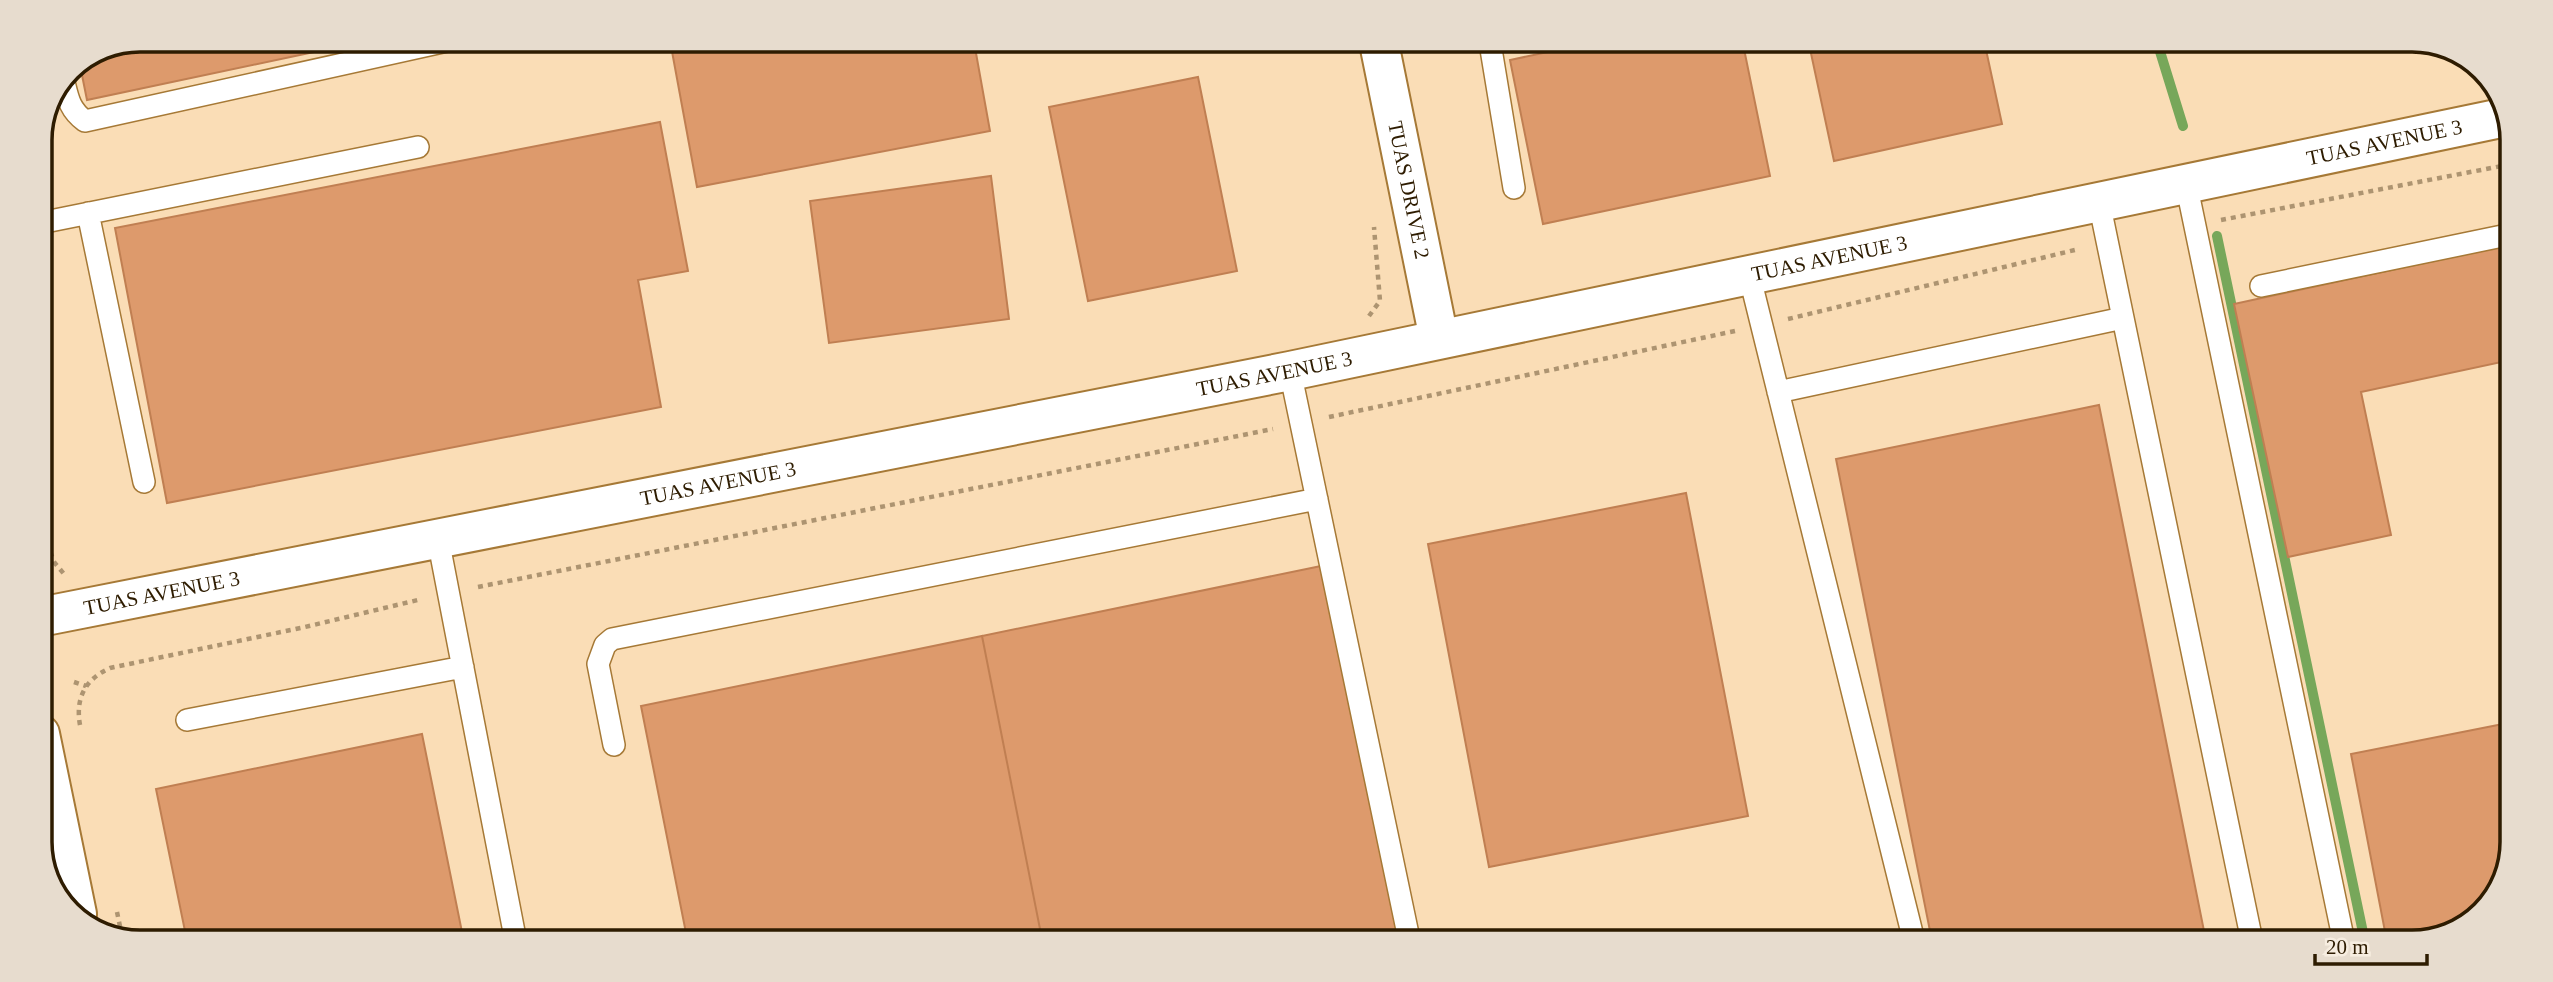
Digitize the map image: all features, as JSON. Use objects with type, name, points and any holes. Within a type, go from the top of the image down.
[{"type":"street","name":"TUAS DRIVE 2","points":[[1388,52],[1439,339]]},
{"type":"street","name":"TUAS AVENUE 3","points":[[53,615],[1290,371],[2498,119]]},
{"type":"street","points":[[53,797],[74,899]]},
{"type":"lane","points":[[66,93],[68,103],[75,114],[85,121],[397,52]]},
{"type":"lane","points":[[1491,52],[1514,188]]},
{"type":"lane","points":[[52,220],[418,146]]},
{"type":"lane","points":[[2186,183],[2342,930]]},
{"type":"lane","points":[[2099,202],[2250,930]]},
{"type":"lane","points":[[88,213],[144,482]]},
{"type":"lane","points":[[2262,286],[2500,236]]},
{"type":"lane","points":[[1749,274],[1911,930]]},
{"type":"lane","points":[[1778,391],[2123,318]]},
{"type":"lane","points":[[1290,371],[1407,930]]},
{"type":"lane","points":[[614,745],[598,664],[605,645],[612,639],[1317,499]]},
{"type":"lane","points":[[438,539],[514,930]]},
{"type":"lane","points":[[187,720],[463,667]]},
{"type":"path","points":[[53,558],[54,562]]},
{"type":"path","points":[[81,732],[79,702],[86,686],[95,675],[110,668]]},
{"type":"path","points":[[74,682],[86,686]]},
{"type":"path","points":[[117,911],[120,927]]},
{"type":"building","points":[[314,52],[87,100],[82,75],[91,67],[123,54]]},
{"type":"building","points":[[672,52],[976,52],[990,131],[697,187]]},
{"type":"building","points":[[1548,52],[1745,52],[1770,176],[1543,224],[1510,60]]},
{"type":"building","points":[[1811,52],[1987,52],[2002,124],[1834,161]]},
{"type":"building","points":[[1198,77],[1237,271],[1088,301],[1049,107]]},
{"type":"building","points":[[660,122],[688,271],[638,280],[661,407],[167,503],[115,228]]},
{"type":"building","points":[[991,176],[1009,319],[829,343],[810,201]]},
{"type":"building","points":[[2500,247],[2500,362],[2361,392],[2391,535],[2288,557],[2234,304]]},
{"type":"building","points":[[2099,405],[2204,930],[1930,930],[1836,459]]},
{"type":"building","points":[[1686,493],[1748,816],[1489,867],[1428,544]]},
{"type":"building","points":[[1326,565],[1398,930],[1040,930],[982,636]]},
{"type":"building","points":[[982,636],[1040,930],[685,930],[641,706]]},
{"type":"building","points":[[2500,725],[2500,853],[2489,886],[2475,904],[2457,918],[2424,929],[2385,930],[2351,754]]},
{"type":"building","points":[[422,734],[462,930],[185,930],[156,789]]},
{"type":"waterway","points":[[2160,52],[2183,126]]},
{"type":"waterway","points":[[2217,236],[2362,930]]}]
